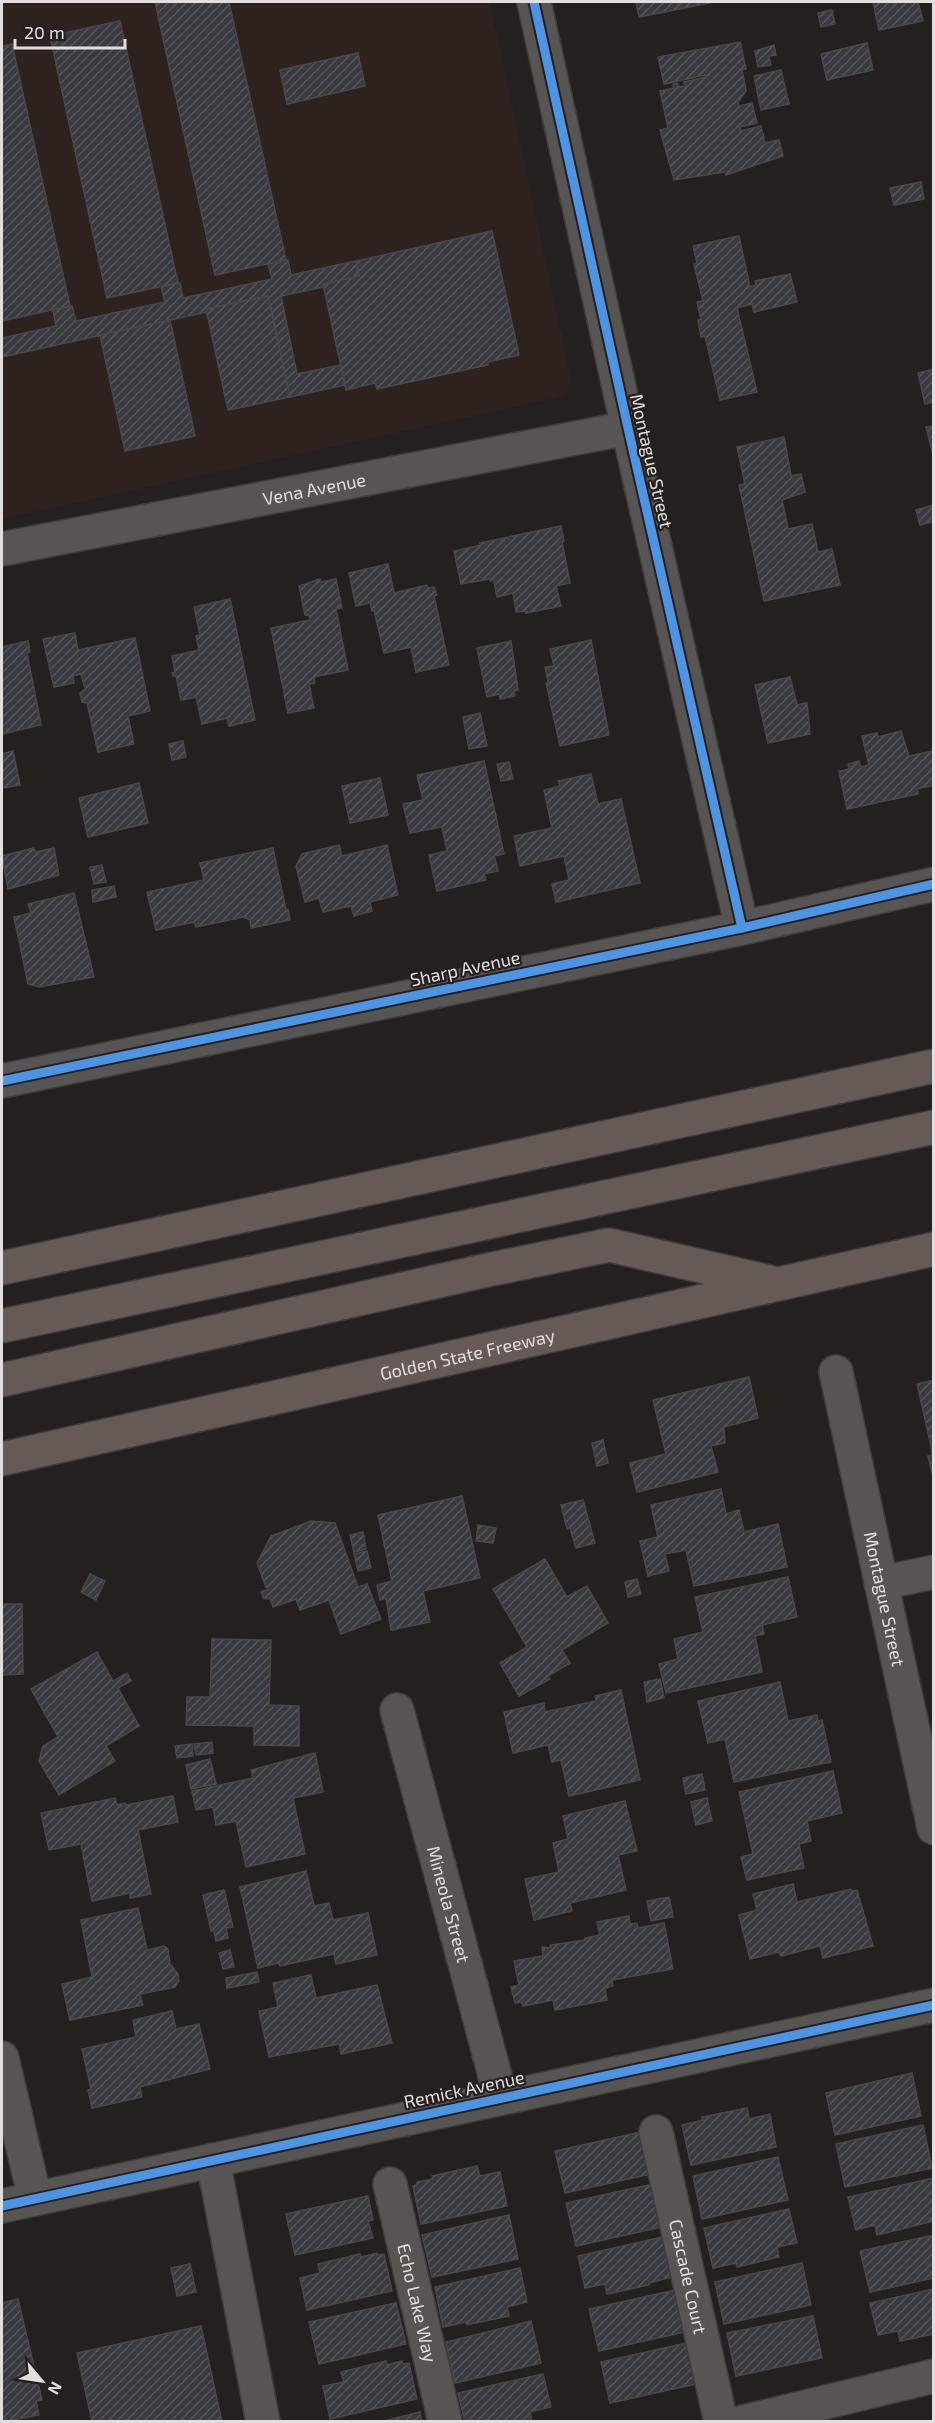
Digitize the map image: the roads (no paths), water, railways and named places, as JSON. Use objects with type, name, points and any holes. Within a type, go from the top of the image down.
[{"type":"highway","points":[[2,1268],[933,1066]]},
{"type":"highway","points":[[2,1326],[933,1127]]},
{"type":"highway","points":[[2,1380],[483,1271],[609,1245],[778,1284]]},
{"type":"highway","name":"Golden State Freeway","points":[[2,1460],[933,1249]]},
{"type":"street","name":"Montague Street","points":[[534,2],[627,428],[742,928]]},
{"type":"street","name":"Vena Avenue","points":[[2,549],[627,428]]},
{"type":"street","name":"Sharp Avenue","points":[[2,1081],[742,928],[933,884]]},
{"type":"street","name":"Montague Street","points":[[836,1372],[933,1828]]},
{"type":"street","points":[[881,1582],[933,1572]]},
{"type":"street","name":"Mineola Street","points":[[397,1710],[501,2098]]},
{"type":"street","name":"Remick Avenue","points":[[2,2206],[933,2005]]},
{"type":"street","points":[[2,2058],[35,2199]]},
{"type":"street","name":"Cascade Court","points":[[656,2132],[721,2421]]},
{"type":"street","points":[[213,2160],[263,2421]]},
{"type":"street","name":"Echo Lake Way","points":[[390,2184],[445,2421]]},
{"type":"street","points":[[743,2421],[933,2376]]}]
